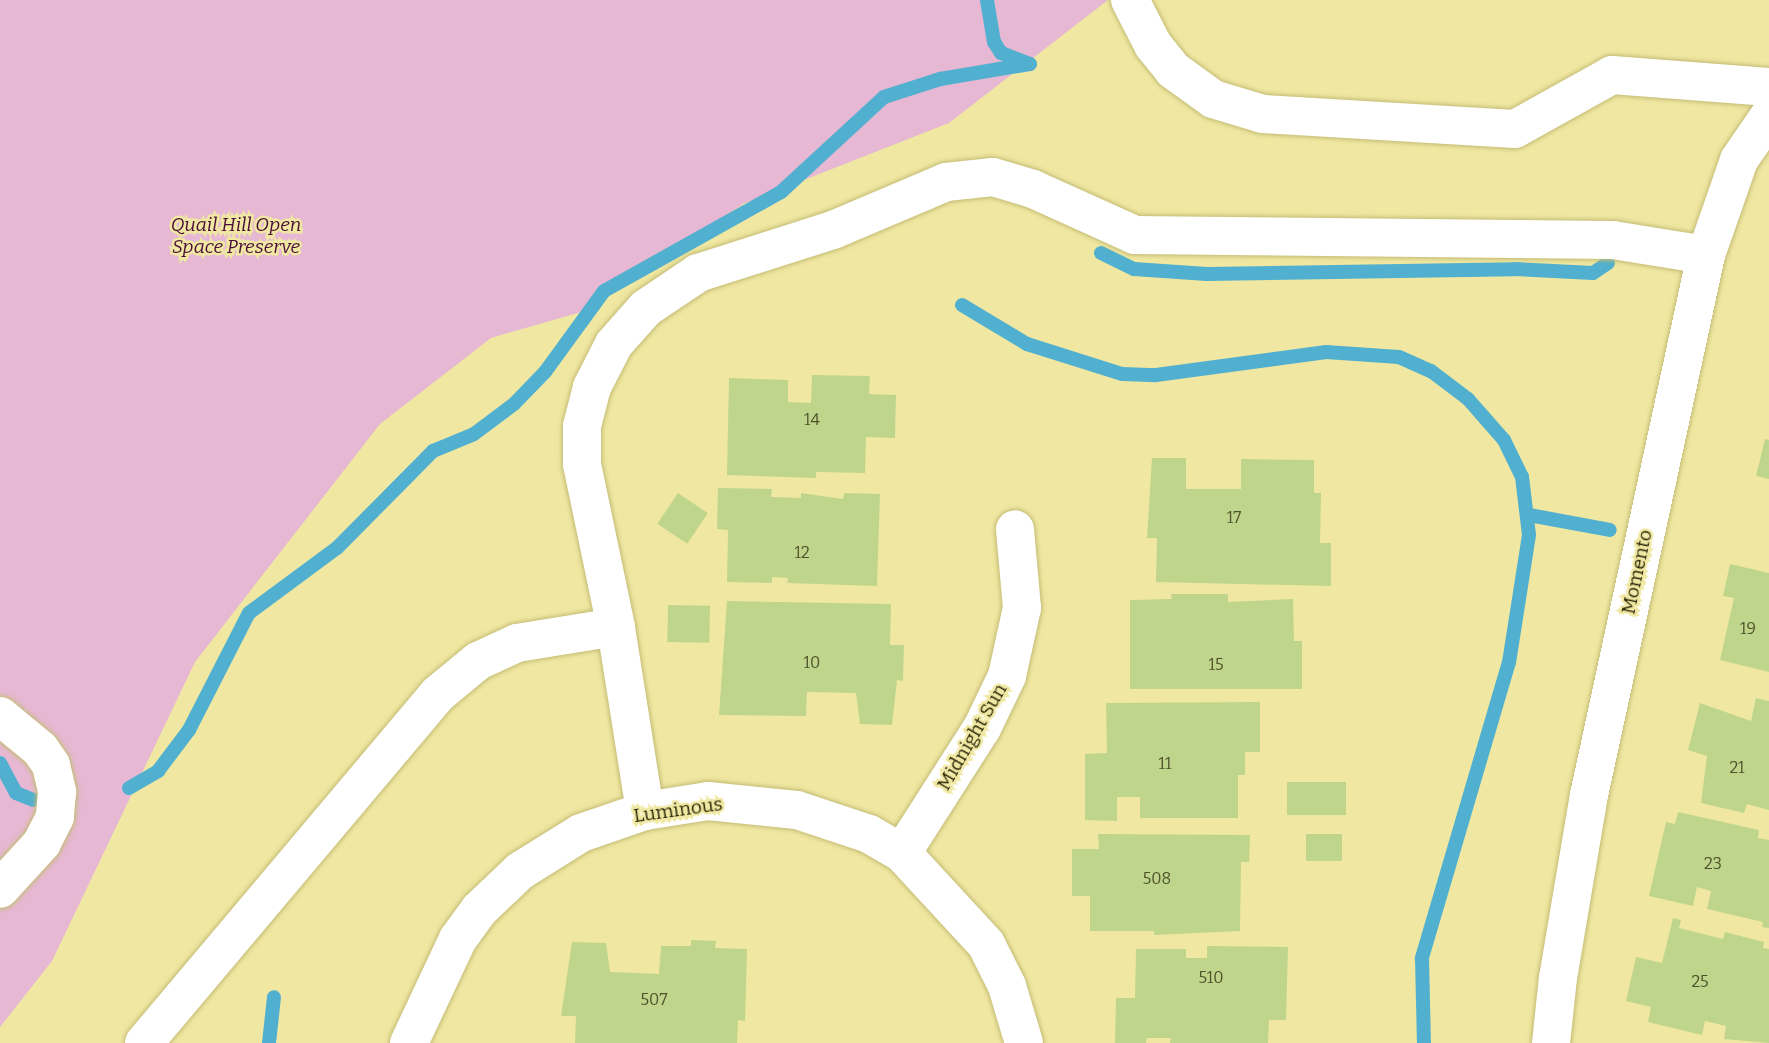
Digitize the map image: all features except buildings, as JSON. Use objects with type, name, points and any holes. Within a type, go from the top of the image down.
[{"type":"street","points":[[1130,0],[1153,45],[1173,70],[1213,100],[1262,114],[1515,129],[1612,75],[1769,87]]},
{"type":"street","name":"Momento","points":[[1552,1043],[1558,978],[1589,795],[1706,255],[1739,160],[1769,116]]},
{"type":"street","points":[[645,811],[616,627],[582,464],[582,426],[592,387],[614,344],[646,307],[698,273],[833,230],[909,195],[946,182],[993,177],[1014,181],[1135,235],[1613,240],[1706,255]]},
{"type":"street","name":"Midnight Sun","points":[[902,853],[982,728],[1007,676],[1022,608],[1015,529]]},
{"type":"street","points":[[144,1043],[438,694],[478,662],[517,643],[616,627]]},
{"type":"street","points":[[0,716],[40,749],[51,765],[57,792],[55,817],[42,843],[0,889]]},
{"type":"street","name":"Luminous","points":[[409,1043],[458,939],[504,885],[581,833],[645,811],[708,802],[777,806],[839,822],[902,853],[986,944],[1007,986],[1024,1043]]},
{"type":"green space","name":"Quail Hill Open Space Preserve","points":[[0,0],[1108,0],[949,123],[743,204],[585,311],[491,338],[380,424],[195,662],[52,961],[0,1027]]},
{"type":"waterway","points":[[129,788],[158,771],[189,730],[249,613],[337,548],[433,451],[474,434],[514,404],[545,372],[604,291],[781,192],[884,97],[940,79],[1030,64],[1001,53],[994,42],[987,0]]},
{"type":"waterway","points":[[1101,253],[1134,269],[1207,274],[1515,269],[1593,273],[1608,263]]},
{"type":"waterway","points":[[962,305],[1027,344],[1122,374],[1156,375],[1326,352],[1399,357],[1431,371],[1468,399],[1504,440],[1522,477],[1529,535],[1509,662],[1422,958],[1424,1043]]},
{"type":"waterway","points":[[1529,515],[1610,530]]},
{"type":"waterway","points":[[0,763],[16,793],[33,800]]},
{"type":"waterway","points":[[269,1043],[274,997]]}]
